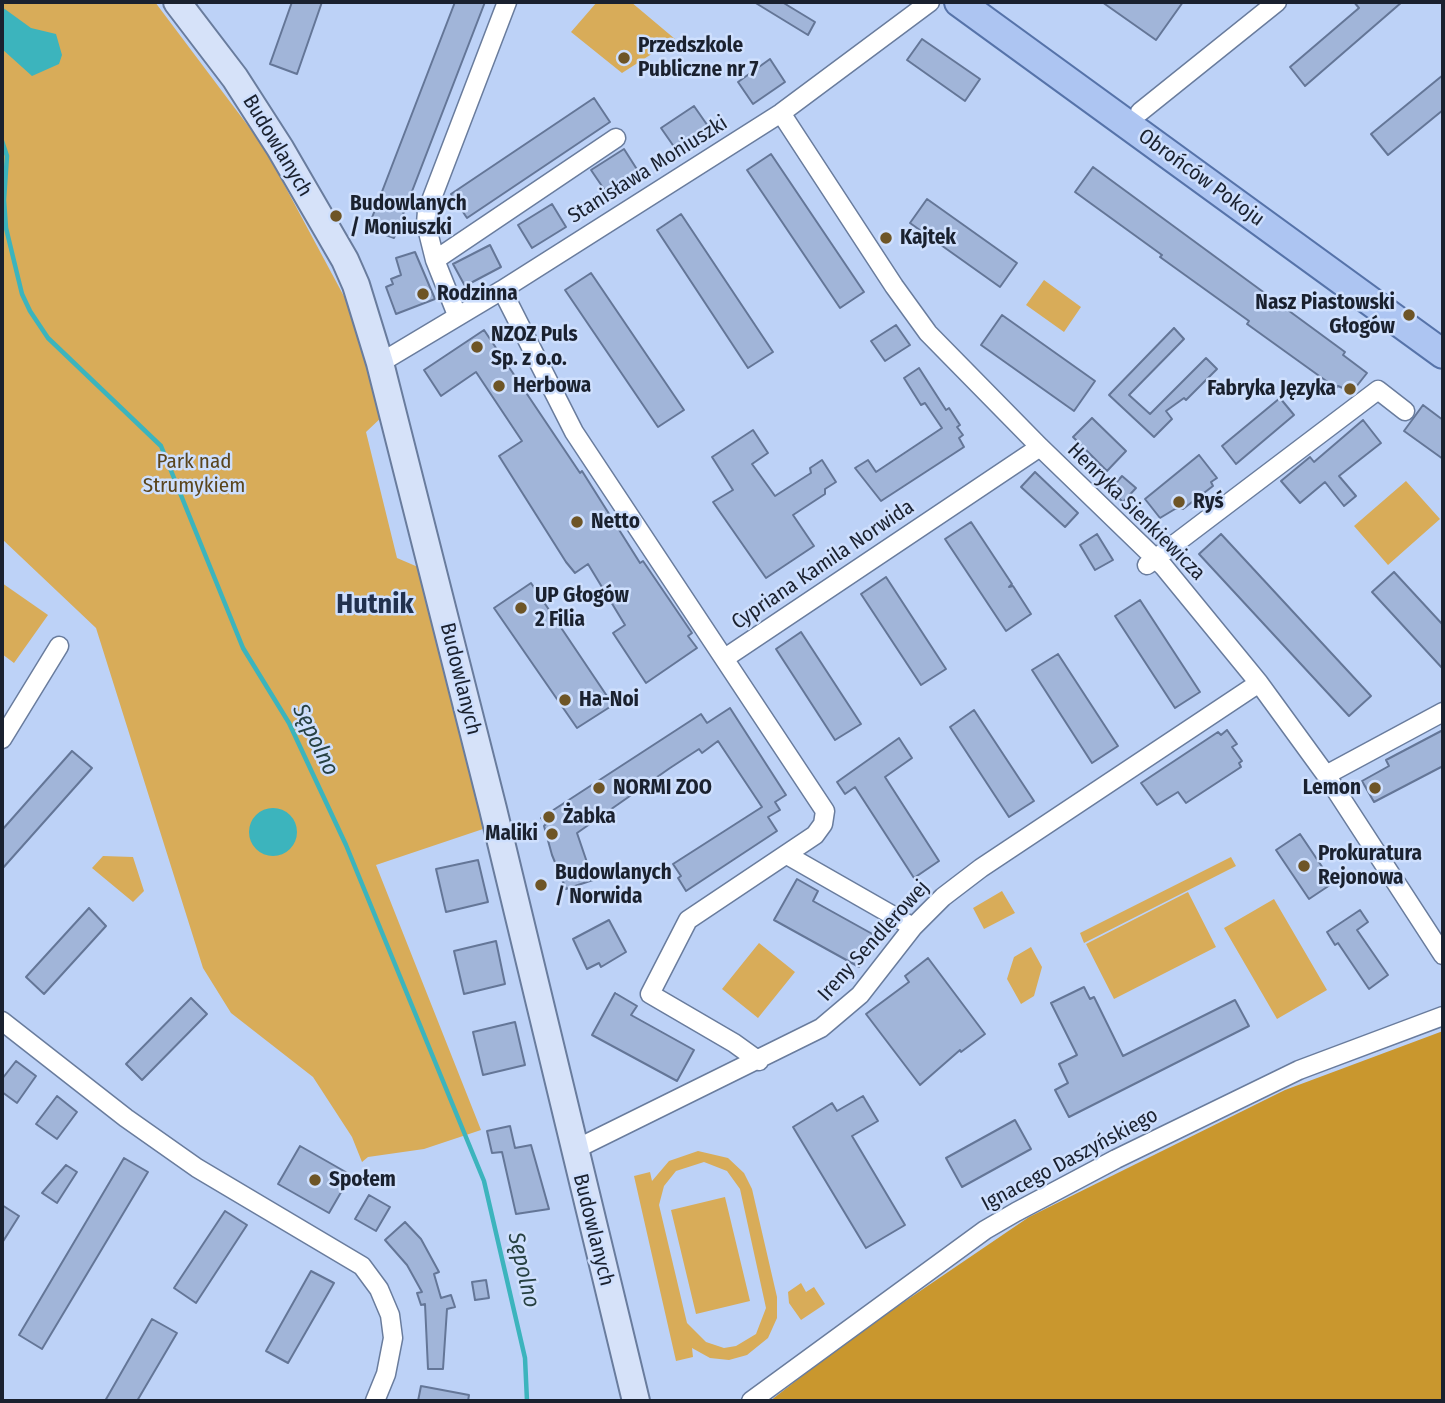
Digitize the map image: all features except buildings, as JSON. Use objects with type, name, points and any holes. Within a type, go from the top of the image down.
[{"type":"main road","name":"Obrońców Pokoju","points":[[959,2],[1443,354]]},
{"type":"main road","name":"Obrońców Pokoju","points":[[989,2],[1443,333]]},
{"type":"street","name":"Budowlanych","points":[[177,2],[235,78],[345,260],[380,363],[493,809],[636,1401]]},
{"type":"street","points":[[457,315],[435,260],[426,224],[427,211],[507,2]]},
{"type":"street","name":"Stanisława Moniuszki","points":[[380,363],[502,290],[781,113],[930,2]]},
{"type":"street","points":[[1140,112],[1277,2]]},
{"type":"street","name":"Henryka Sienkiewicza","points":[[781,113],[894,286],[928,332],[1152,562],[1259,683],[1326,775],[1443,955]]},
{"type":"street","points":[[435,260],[616,138]]},
{"type":"street","points":[[502,290],[574,432],[725,658]]},
{"type":"street","points":[[1152,562],[1378,390],[1405,411]]},
{"type":"street","name":"Cypriana Kamila Norwida","points":[[759,1061],[734,1043],[650,994],[688,920],[787,855],[821,829],[825,811],[725,658],[1040,447]]},
{"type":"street","points":[[2,739],[59,646]]},
{"type":"street","name":"Ireny Sendlerowej","points":[[574,1150],[759,1061],[821,1028],[847,1008],[913,927],[943,897],[981,868],[1259,683]]},
{"type":"street","points":[[1326,775],[1443,712]]},
{"type":"street","points":[[787,855],[913,927]]},
{"type":"street","name":"Ignacego Daszyńskiego","points":[[751,1401],[963,1246],[1016,1212],[1116,1159],[1299,1070],[1443,1016]]},
{"type":"street","points":[[2,1021],[126,1118],[197,1168],[362,1266],[379,1289],[390,1315],[391,1355],[380,1400]]},
{"type":"green space","name":"Park nad Strumykiem","points":[[2,2],[155,2],[264,147],[354,315],[384,415],[366,432],[397,558],[425,570],[489,827],[376,865],[481,1130],[424,1149],[368,1157],[362,1162],[352,1137],[313,1077],[231,1013],[203,968],[96,628],[2,539]]},
{"type":"green space","points":[[597,2],[631,2],[675,39],[622,73],[571,32]]},
{"type":"green space","points":[[1044,280],[1081,307],[1064,332],[1026,305]]},
{"type":"green space","points":[[1406,481],[1440,519],[1388,565],[1354,526]]},
{"type":"green space","points":[[2,583],[48,615],[14,663],[2,654]]},
{"type":"green space","points":[[103,856],[133,857],[144,891],[133,902],[92,868]]},
{"type":"green space","points":[[1231,857],[1236,866],[1084,943],[1080,933]]},
{"type":"green space","points":[[1002,891],[1015,913],[984,929],[973,908]]},
{"type":"green space","points":[[1188,892],[1216,947],[1114,999],[1086,944]]},
{"type":"green space","points":[[1274,899],[1327,990],[1277,1019],[1224,928]]},
{"type":"green space","points":[[759,943],[795,972],[758,1018],[722,989]]},
{"type":"green space","points":[[1031,947],[1042,967],[1034,996],[1021,1004],[1007,979],[1014,957]]},
{"type":"green space","points":[[698,1151],[728,1158],[744,1173],[752,1189],[777,1297],[777,1318],[768,1338],[747,1355],[729,1360],[710,1358],[692,1348],[693,1357],[676,1361],[634,1176],[650,1172],[652,1181],[669,1161]],"holes":[[[704,1162],[727,1171],[740,1189],[766,1308],[756,1334],[736,1346],[724,1348],[706,1342],[687,1323],[659,1205],[664,1186],[676,1171]]]},
{"type":"green space","points":[[725,1197],[750,1301],[696,1314],[671,1210]]},
{"type":"green space","points":[[801,1283],[806,1292],[814,1287],[825,1304],[801,1320],[789,1303],[788,1292]]},
{"type":"shaded area","points":[[2,7],[31,28],[56,34],[62,55],[59,64],[32,76],[2,49]]},
{"type":"shaded area","points":[[273,808],[290,815],[297,832],[290,849],[273,856],[256,849],[249,832],[256,815]]},
{"type":"shaded area","points":[[1443,1031],[1443,1401],[770,1401],[851,1338],[1029,1217],[1285,1090]]},
{"type":"waterway","name":"Sępolno","points":[[2,141],[7,156],[4,200],[6,228],[22,294],[30,311],[48,338],[161,446],[243,648],[289,723],[346,845],[484,1181],[525,1358],[527,1401]]},
{"type":"place","name":"Przedszkole Publiczne nr 7","points":[[624,58]]},
{"type":"place","name":"Budowlanych / Moniuszki","points":[[336,216]]},
{"type":"place","name":"Kajtek","points":[[886,238]]},
{"type":"place","name":"Rodzinna","points":[[423,294]]},
{"type":"place","name":"Nasz Piastowski Głogów","points":[[1409,315]]},
{"type":"place","name":"NZOZ Puls Sp. z o.o.","points":[[477,347]]},
{"type":"place","name":"Herbowa","points":[[499,386]]},
{"type":"place","name":"Fabryka Języka","points":[[1350,389]]},
{"type":"place","name":"Ryś","points":[[1179,502]]},
{"type":"place","name":"Netto","points":[[577,522]]},
{"type":"place","name":"UP Głogów 2 Filia","points":[[521,608]]},
{"type":"place","name":"Ha-Noi","points":[[565,700]]},
{"type":"place","name":"NORMI ZOO","points":[[599,788]]},
{"type":"place","name":"Lemon","points":[[1375,788]]},
{"type":"place","name":"Żabka","points":[[549,817]]},
{"type":"place","name":"Maliki","points":[[552,834]]},
{"type":"place","name":"Prokuratura Rejonowa","points":[[1304,866]]},
{"type":"place","name":"Budowlanych / Norwida","points":[[541,885]]},
{"type":"place","name":"Społem","points":[[315,1180]]},
{"type":"district","name":"Hutnik","points":[[375,605]]}]
